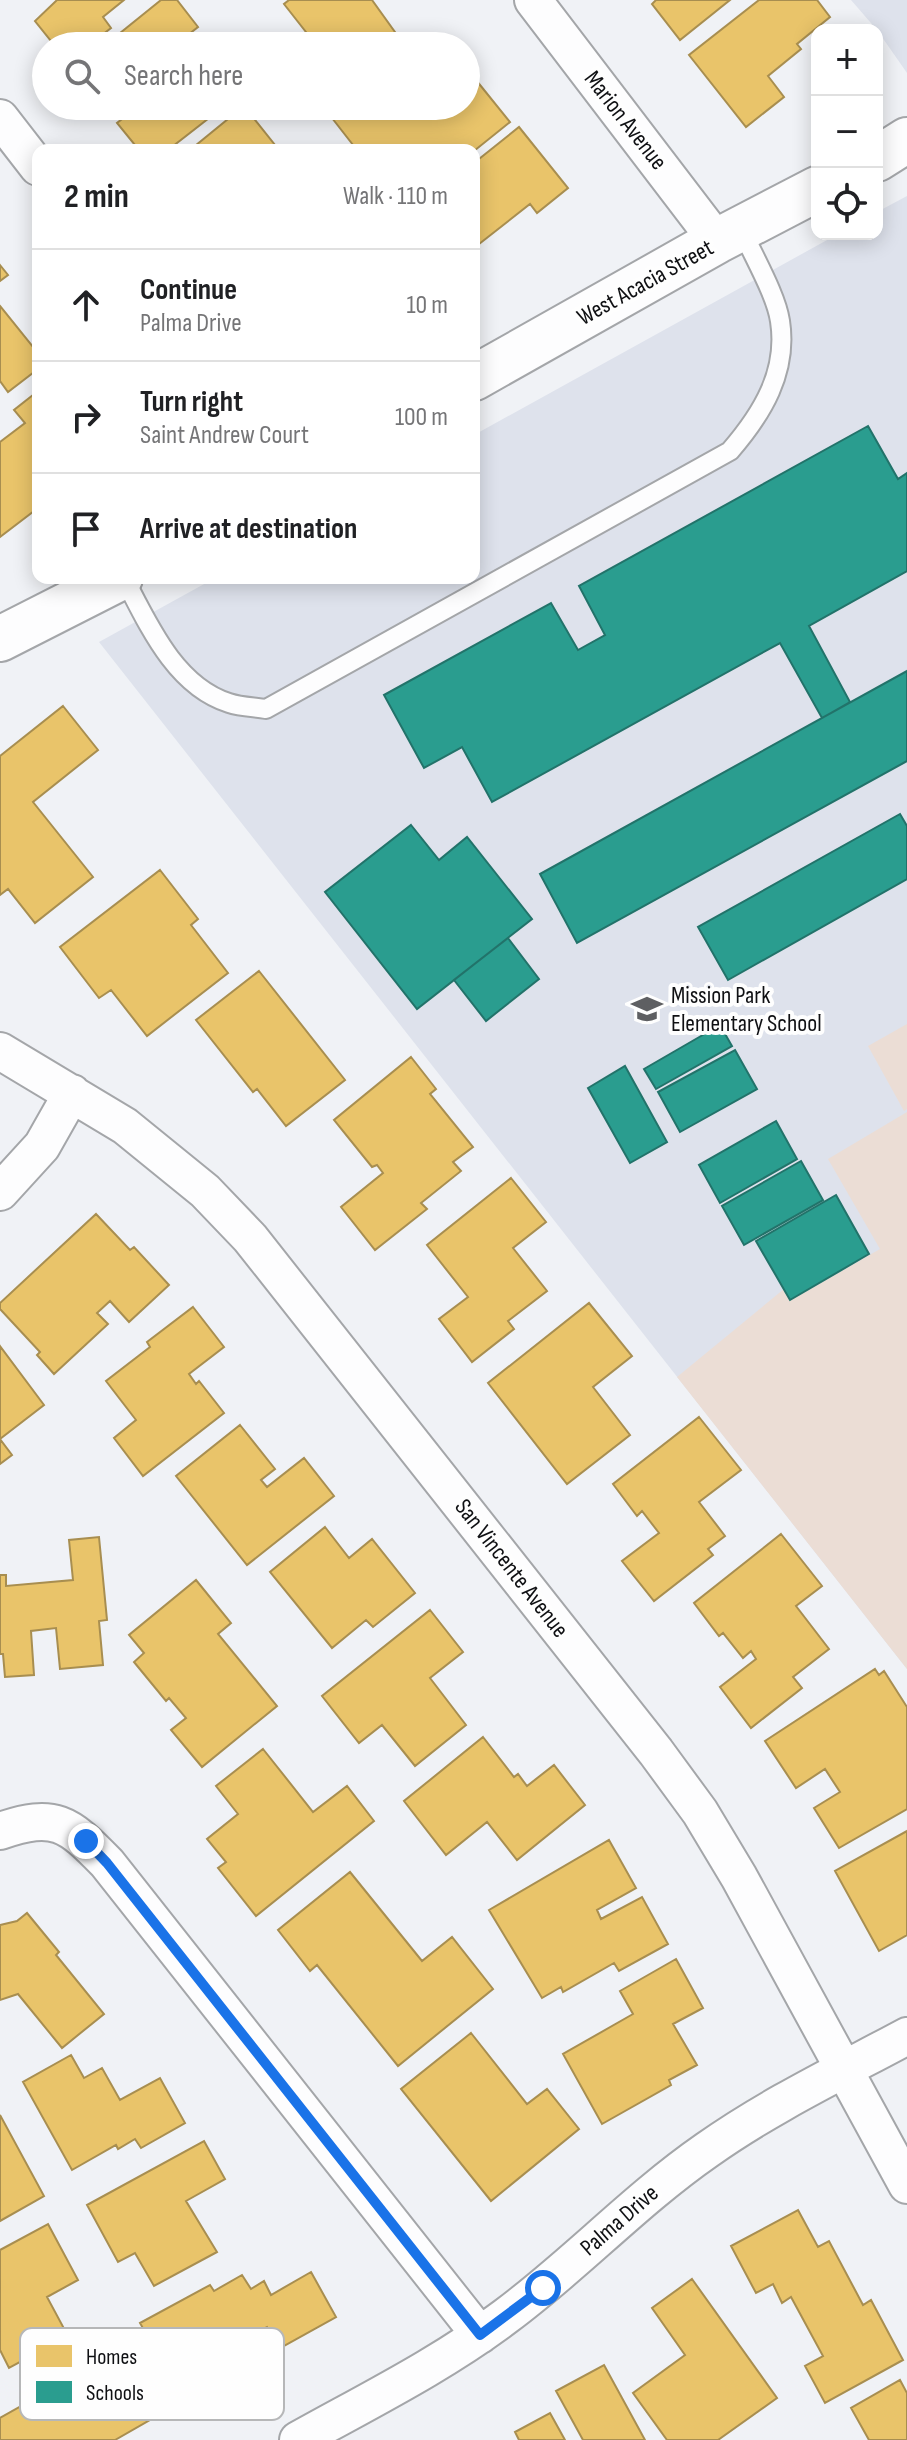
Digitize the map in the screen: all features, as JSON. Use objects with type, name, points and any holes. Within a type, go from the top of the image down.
[{"type":"street","name":"Marion Avenue","points":[[533,0],[729,234]]},
{"type":"street","points":[[0,118],[32,159]]},
{"type":"street","points":[[883,155],[907,140]]},
{"type":"street","name":"West Acacia Street","points":[[480,375],[729,234],[811,192]]},
{"type":"street","points":[[0,639],[110,584]]},
{"type":"street","name":"San Vincente Avenue","points":[[0,1051],[125,1126],[205,1191],[250,1238],[700,1812],[907,2185]]},
{"type":"street","points":[[0,1192],[42,1146],[72,1093]]},
{"type":"street","points":[[0,1831],[44,1819],[57,1821],[86,1841],[107,1863],[480,2335]]},
{"type":"street","name":"Palma Drive","points":[[298,2440],[448,2357],[480,2335],[543,2288],[673,2174],[750,2123],[907,2036]]},
{"type":"lane","points":[[126,584],[181,671],[203,690],[229,703],[266,709],[730,451],[760,413],[771,392],[781,354],[780,319],[729,234]]},
{"type":"shaded area","points":[[851,0],[907,0],[907,73],[883,39],[883,24],[872,24]]},
{"type":"shaded area","name":"Mission Park Elementary School","points":[[907,196],[907,1669],[99,642],[204,584],[480,584],[480,432],[827,240],[883,240],[883,209]]},
{"type":"shaded area","points":[[907,1024],[907,1109],[904,1111],[868,1046]]},
{"type":"shaded area","points":[[907,1112],[907,1669],[677,1377],[784,1289],[791,1300],[880,1249],[828,1159]]},
{"type":"building: Homes","points":[[57,0],[124,0],[103,17],[111,28],[106,32],[44,32],[35,21]]},
{"type":"building: Homes","points":[[161,0],[177,0],[198,27],[192,32],[121,32]]},
{"type":"building: Homes","points":[[289,0],[372,0],[395,32],[306,32],[284,4]]},
{"type":"building: Homes","points":[[656,0],[730,0],[680,40],[652,4]]},
{"type":"building: Homes","points":[[759,0],[817,0],[830,17],[821,24],[811,24],[811,33],[797,44],[801,49],[768,76],[784,97],[746,127],[689,55]]},
{"type":"building: Homes","points":[[480,85],[510,122],[480,146],[352,144],[334,120],[480,120]]},
{"type":"building: Homes","points":[[121,120],[206,120],[176,144],[134,144],[117,123]]},
{"type":"building: Homes","points":[[227,120],[255,120],[274,144],[197,144]]},
{"type":"building: Homes","points":[[519,127],[568,188],[537,213],[530,204],[480,243],[480,158]]},
{"type":"building: Homes","points":[[0,265],[8,275],[0,281]]},
{"type":"building: Homes","points":[[0,306],[32,346],[32,374],[8,392],[0,381]]},
{"type":"building: Homes","points":[[32,396],[32,513],[0,537],[0,442],[25,423],[14,410]]},
{"type":"building: Homes","points":[[63,706],[98,750],[33,802],[93,877],[35,923],[8,889],[0,895],[0,756]]},
{"type":"building: Homes","points":[[160,870],[198,919],[191,925],[228,973],[147,1036],[111,990],[99,998],[60,947]]},
{"type":"building: Homes","points":[[259,971],[345,1080],[286,1126],[257,1089],[253,1092],[196,1020]]},
{"type":"building: Homes","points":[[411,1057],[436,1089],[430,1094],[473,1147],[453,1162],[461,1171],[421,1203],[427,1209],[375,1250],[341,1207],[383,1173],[377,1165],[372,1167],[334,1120]]},
{"type":"building: Homes","points":[[511,1178],[546,1222],[513,1248],[547,1291],[508,1321],[514,1329],[472,1362],[439,1319],[468,1297],[427,1245]]},
{"type":"building: Homes","points":[[96,1214],[130,1250],[134,1247],[169,1285],[129,1322],[110,1301],[97,1313],[108,1324],[54,1374],[37,1355],[40,1352],[0,1309],[0,1303]]},
{"type":"building: Homes","points":[[589,1303],[632,1356],[593,1387],[630,1435],[567,1484],[488,1383]]},
{"type":"building: Homes","points":[[193,1307],[224,1347],[189,1374],[196,1384],[199,1381],[224,1413],[143,1476],[114,1438],[136,1420],[106,1381],[150,1347],[147,1342]]},
{"type":"building: Homes","points":[[0,1346],[44,1405],[0,1439]]},
{"type":"building: Homes","points":[[699,1417],[741,1470],[699,1502],[725,1536],[708,1549],[713,1555],[654,1601],[622,1561],[659,1533],[642,1511],[637,1516],[613,1484]]},
{"type":"building: Homes","points":[[240,1425],[275,1469],[261,1480],[267,1487],[304,1458],[334,1496],[247,1565],[176,1476]]},
{"type":"building: Homes","points":[[0,1439],[12,1455],[0,1464]]},
{"type":"building: Homes","points":[[325,1527],[349,1558],[372,1539],[415,1593],[373,1627],[366,1620],[332,1648],[270,1572]]},
{"type":"building: Homes","points":[[781,1534],[822,1586],[796,1606],[829,1649],[793,1677],[802,1688],[751,1728],[720,1687],[756,1659],[751,1651],[743,1658],[723,1633],[719,1636],[694,1603]]},
{"type":"building: Homes","points":[[99,1537],[107,1620],[99,1621],[103,1665],[60,1669],[56,1628],[31,1631],[34,1675],[5,1677],[3,1654],[0,1654],[0,1575],[6,1575],[6,1586],[73,1580],[69,1540]]},
{"type":"building: Homes","points":[[196,1580],[231,1623],[218,1634],[277,1706],[202,1767],[171,1730],[186,1718],[169,1698],[166,1701],[134,1662],[144,1653],[129,1635]]},
{"type":"building: Homes","points":[[430,1610],[463,1652],[430,1678],[466,1725],[415,1766],[382,1725],[359,1743],[322,1696]]},
{"type":"building: Homes","points":[[875,1669],[879,1675],[884,1671],[907,1707],[907,1809],[839,1848],[814,1808],[840,1792],[825,1769],[796,1788],[765,1741]]},
{"type":"building: Homes","points":[[483,1737],[514,1777],[518,1774],[527,1786],[554,1765],[585,1805],[517,1860],[487,1822],[446,1855],[404,1801]]},
{"type":"building: Homes","points":[[263,1749],[313,1812],[347,1786],[374,1821],[256,1916],[218,1868],[226,1862],[207,1839],[238,1814],[216,1786]]},
{"type":"building: Homes","points":[[907,1831],[907,1935],[879,1951],[835,1871]]},
{"type":"building: Homes","points":[[609,1840],[636,1888],[597,1910],[601,1919],[642,1897],[668,1944],[619,1971],[614,1963],[563,1992],[561,1987],[542,1998],[489,1910]]},
{"type":"building: Homes","points":[[350,1872],[422,1961],[452,1937],[493,1989],[398,2066],[317,1965],[310,1971],[278,1930]]},
{"type":"building: Homes","points":[[27,1913],[59,1952],[56,1955],[104,2014],[62,2048],[18,1994],[0,2000],[0,1925],[17,1921]]},
{"type":"building: Homes","points":[[676,1959],[703,2008],[673,2024],[697,2065],[669,2080],[671,2085],[602,2124],[563,2054],[633,2014],[620,1991]]},
{"type":"building: Homes","points":[[471,2033],[527,2104],[547,2089],[579,2129],[491,2201],[401,2089]]},
{"type":"building: Homes","points":[[71,2055],[84,2078],[102,2068],[120,2100],[160,2078],[185,2123],[141,2148],[135,2139],[118,2149],[116,2145],[72,2170],[23,2082]]},
{"type":"building: Homes","points":[[0,2115],[44,2196],[0,2221]]},
{"type":"building: Homes","points":[[204,2141],[225,2179],[186,2201],[217,2252],[154,2286],[135,2253],[118,2262],[87,2205]]},
{"type":"building: Homes","points":[[798,2210],[818,2247],[829,2241],[863,2305],[871,2300],[903,2360],[825,2403],[805,2366],[823,2356],[791,2297],[782,2303],[773,2284],[756,2293],[731,2246]]},
{"type":"building: Homes","points":[[48,2224],[78,2280],[47,2297],[64,2328],[20,2328],[20,2362],[9,2368],[0,2350],[0,2250]]},
{"type":"building: Homes","points":[[311,2272],[336,2317],[284,2346],[284,2328],[143,2328],[140,2323],[210,2285],[214,2291],[242,2275],[251,2289],[264,2281],[271,2295]]},
{"type":"building: Homes","points":[[692,2279],[777,2398],[718,2440],[667,2440],[633,2393],[685,2355],[652,2308]]},
{"type":"building: Homes","points":[[604,2365],[645,2440],[583,2440],[556,2391]]},
{"type":"building: Homes","points":[[900,2380],[907,2393],[907,2440],[869,2440],[851,2408]]},
{"type":"building: Homes","points":[[20,2407],[20,2420],[150,2420],[115,2440],[0,2440],[0,2418]]},
{"type":"building: Homes","points":[[550,2413],[565,2440],[519,2440],[515,2432]]},
{"type":"building: Schools","points":[[868,426],[898,479],[907,473],[907,571],[809,626],[850,702],[822,718],[780,643],[492,802],[462,747],[424,768],[384,695],[551,603],[578,650],[605,635],[579,586]]},
{"type":"building: Schools","points":[[907,671],[907,761],[577,943],[540,874]]},
{"type":"building: Schools","points":[[900,814],[907,826],[907,879],[728,980],[698,927]]},
{"type":"building: Schools","points":[[411,825],[439,860],[467,837],[532,919],[417,1009],[325,892]]},
{"type":"building: Schools","points":[[508,938],[539,979],[486,1021],[454,980]]},
{"type":"building: Schools","points":[[720,1025],[732,1046],[656,1089],[644,1069]]},
{"type":"building: Schools","points":[[735,1050],[757,1089],[680,1132],[658,1092]]},
{"type":"building: Schools","points":[[625,1066],[667,1142],[630,1163],[588,1088]]},
{"type":"building: Schools","points":[[776,1121],[797,1159],[720,1203],[699,1165]]},
{"type":"building: Schools","points":[[801,1161],[823,1200],[744,1245],[722,1206]]},
{"type":"building: Schools","points":[[836,1195],[869,1254],[790,1300],[756,1241]]},
{"type":"place","name":"Mission Park Elementary School","points":[[647,1009]]},
{"type":"route","points":[[86,1841],[107,1863],[480,2335],[543,2288]]}]
